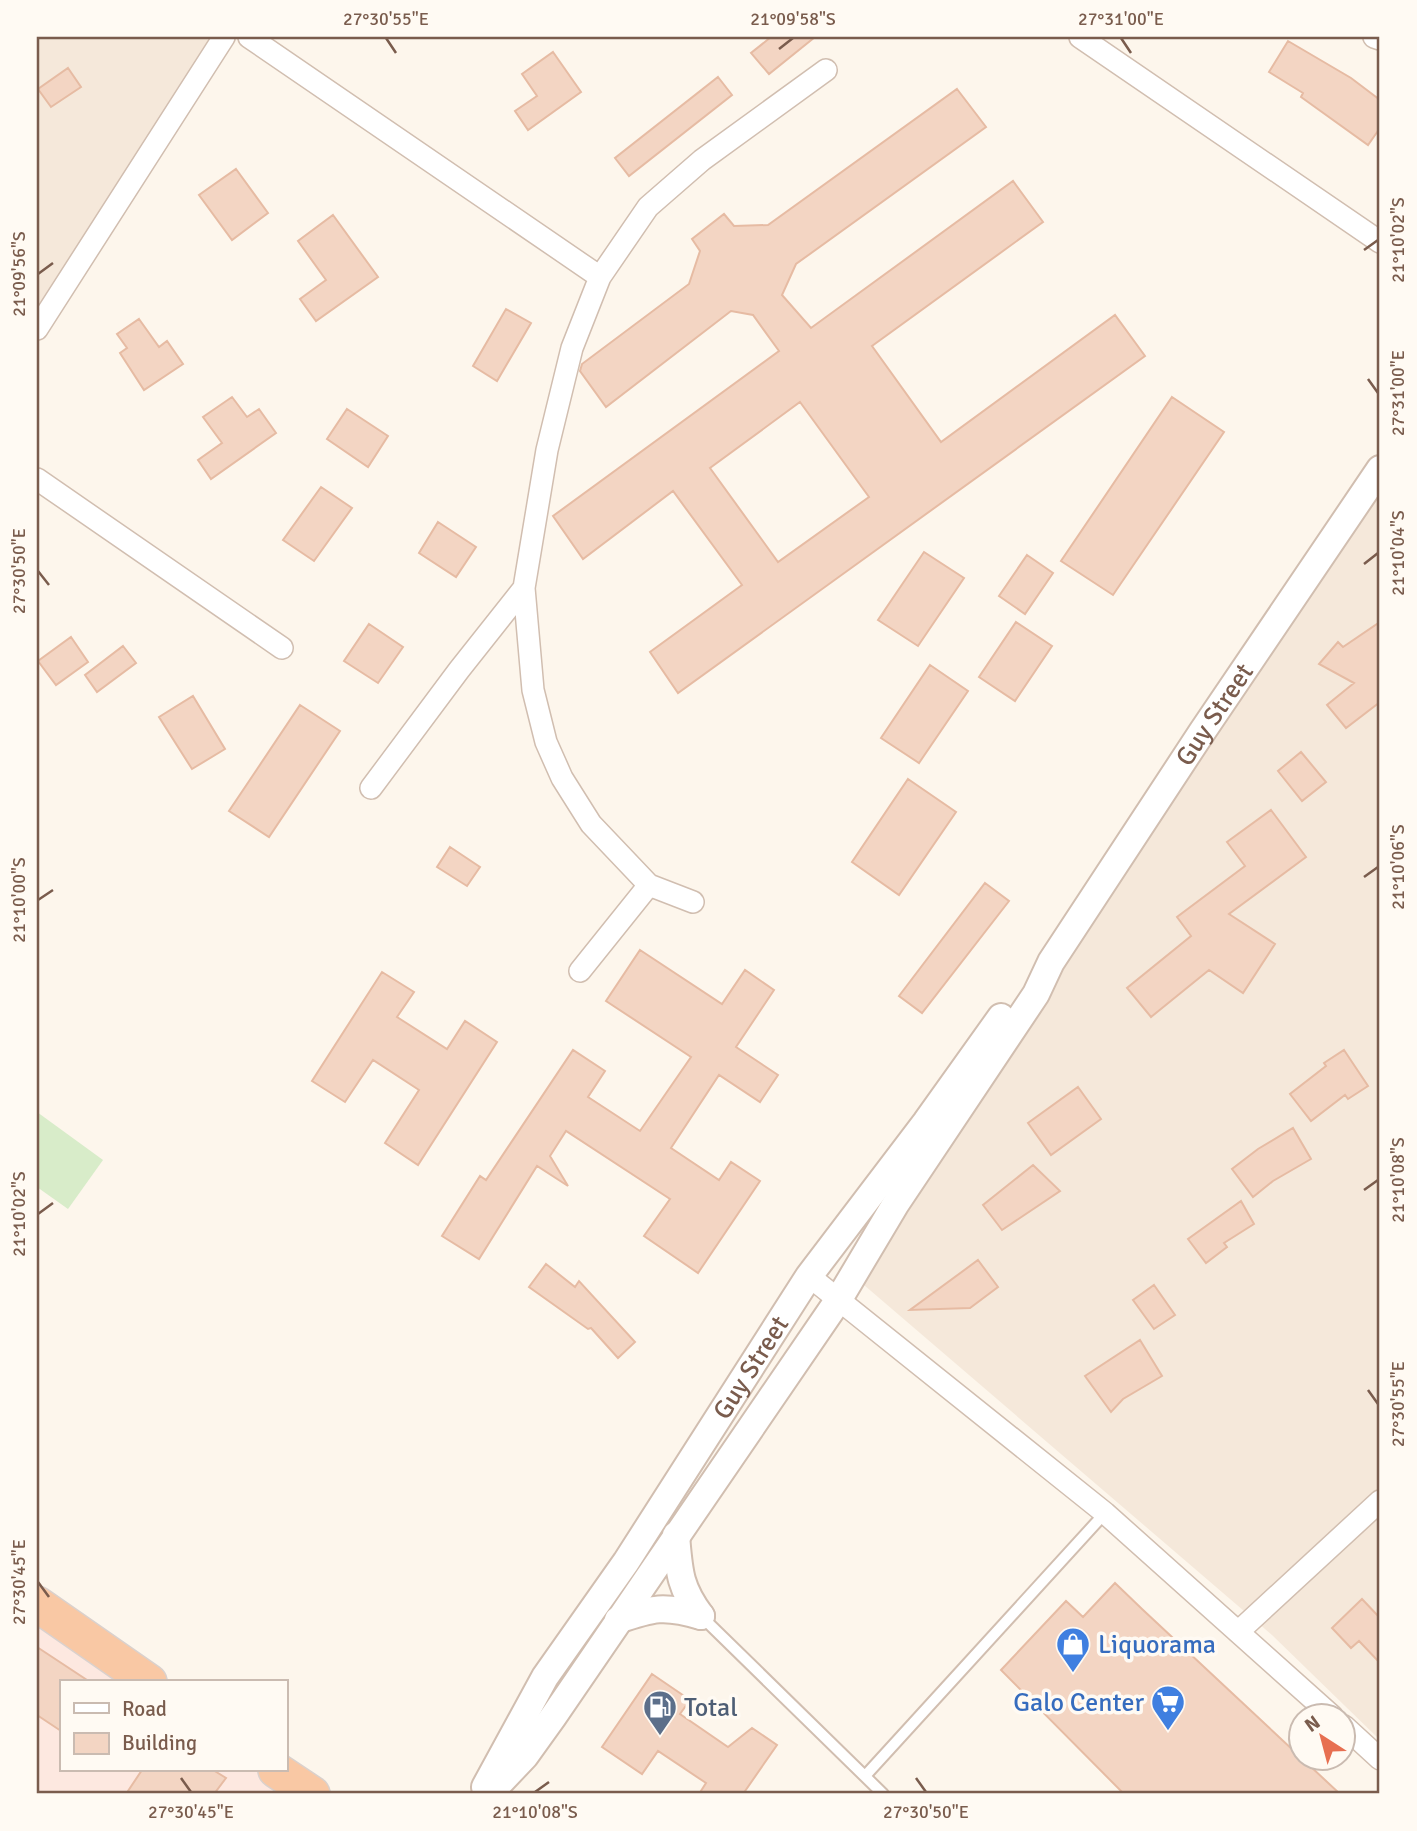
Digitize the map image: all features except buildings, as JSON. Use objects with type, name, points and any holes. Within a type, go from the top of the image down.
[{"type":"highway","points":[[37,1604],[146,1680]]},
{"type":"highway","points":[[279,1772],[312,1794]]},
{"type":"street","points":[[37,328],[225,37]]},
{"type":"street","points":[[249,37],[600,277]]},
{"type":"street","points":[[1080,37],[1380,242]]},
{"type":"street","points":[[1374,37],[1380,39]]},
{"type":"street","points":[[693,902],[649,885],[591,824],[562,778],[546,742],[533,690],[524,588],[547,450],[572,348],[600,277],[648,207],[702,160],[826,70]]},
{"type":"street","name":"Guy Street","points":[[489,1794],[525,1756],[839,1299],[895,1205],[1036,994],[1051,962],[1380,469]]},
{"type":"street","points":[[37,479],[282,648]]},
{"type":"street","points":[[371,788],[524,588]]},
{"type":"street","points":[[580,971],[649,885]]},
{"type":"street","name":"Guy Street","points":[[481,1794],[545,1677],[626,1562],[809,1276],[926,1122],[1023,987],[1051,962]]},
{"type":"street","points":[[809,1276],[1105,1513],[1316,1702]]},
{"type":"street","points":[[1238,1632],[1380,1501]]},
{"type":"street","points":[[676,1535],[679,1574],[687,1597],[701,1616]]},
{"type":"street","points":[[618,1620],[665,1607],[701,1616]]},
{"type":"street","points":[[1358,1739],[1380,1759]]},
{"type":"lane","points":[[865,1776],[1105,1513]]},
{"type":"lane","points":[[701,1616],[883,1794]]},
{"type":"shaded area","points":[[37,37],[224,37],[37,329]]},
{"type":"shaded area","points":[[1380,480],[1380,1740],[1358,1719],[1358,1702],[1341,1702],[1272,1635],[857,1279]]},
{"type":"shaded area","points":[[37,1604],[146,1680],[60,1680],[60,1772],[279,1772],[312,1794],[37,1794]]},
{"type":"green space","points":[[37,1112],[103,1160],[68,1209],[37,1187]]},
{"type":"place","name":"Liquorama","points":[[1073,1674]]},
{"type":"place","name":"Galo Center","points":[[1168,1732]]},
{"type":"place","name":"Total","points":[[660,1737]]}]
